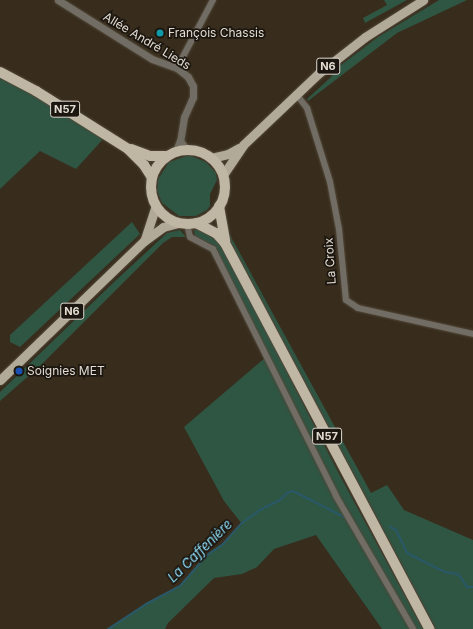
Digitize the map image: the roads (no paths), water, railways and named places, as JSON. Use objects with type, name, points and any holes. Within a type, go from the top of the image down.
[{"type":"highway","name":"N57","points":[[0,72],[36,91],[128,149],[144,165],[152,178]]},
{"type":"highway","name":"N57","points":[[128,149],[150,156],[166,156]]},
{"type":"highway","points":[[188,150],[199,151],[211,158],[223,176],[224,191],[219,206],[207,218],[187,223],[163,215],[156,206],[151,192],[152,178],[166,156],[175,152],[188,150]]},
{"type":"highway","name":"N57","points":[[219,206],[225,243]]},
{"type":"highway","name":"N57","points":[[187,223],[216,233],[225,243],[428,629]]},
{"type":"main road","name":"N6","points":[[211,158],[228,154],[243,145],[296,94],[360,40],[423,0]]},
{"type":"main road","name":"N6","points":[[223,176],[243,145]]},
{"type":"main road","name":"N6","points":[[144,241],[150,230],[156,206]]},
{"type":"main road","name":"N6","points":[[0,380],[144,241],[163,227],[187,223]]},
{"type":"street","name":"Allée André Lieds","points":[[58,0],[152,59],[177,68],[188,77],[194,90],[182,124],[180,141],[175,152]]},
{"type":"street","points":[[177,68],[213,0]]},
{"type":"street","name":"La Croix","points":[[296,94],[307,108],[330,182],[339,229],[346,300],[358,308],[473,334]]},
{"type":"street","points":[[180,141],[188,150]]},
{"type":"street","points":[[187,223],[190,237],[213,249],[336,496],[413,629]]},
{"type":"waterway","name":"La Caffenière","points":[[108,629],[146,604],[180,586],[207,555],[222,545],[242,523],[260,510],[280,500],[287,493],[293,491],[346,518]]},
{"type":"waterway","name":"La Caffenière","points":[[390,527],[396,530],[407,553],[445,572],[458,574],[467,587],[473,587]]},
{"type":"place","name":"François Chassis","points":[[160,33]]},
{"type":"place","name":"Soignies MET","points":[[19,371]]}]
